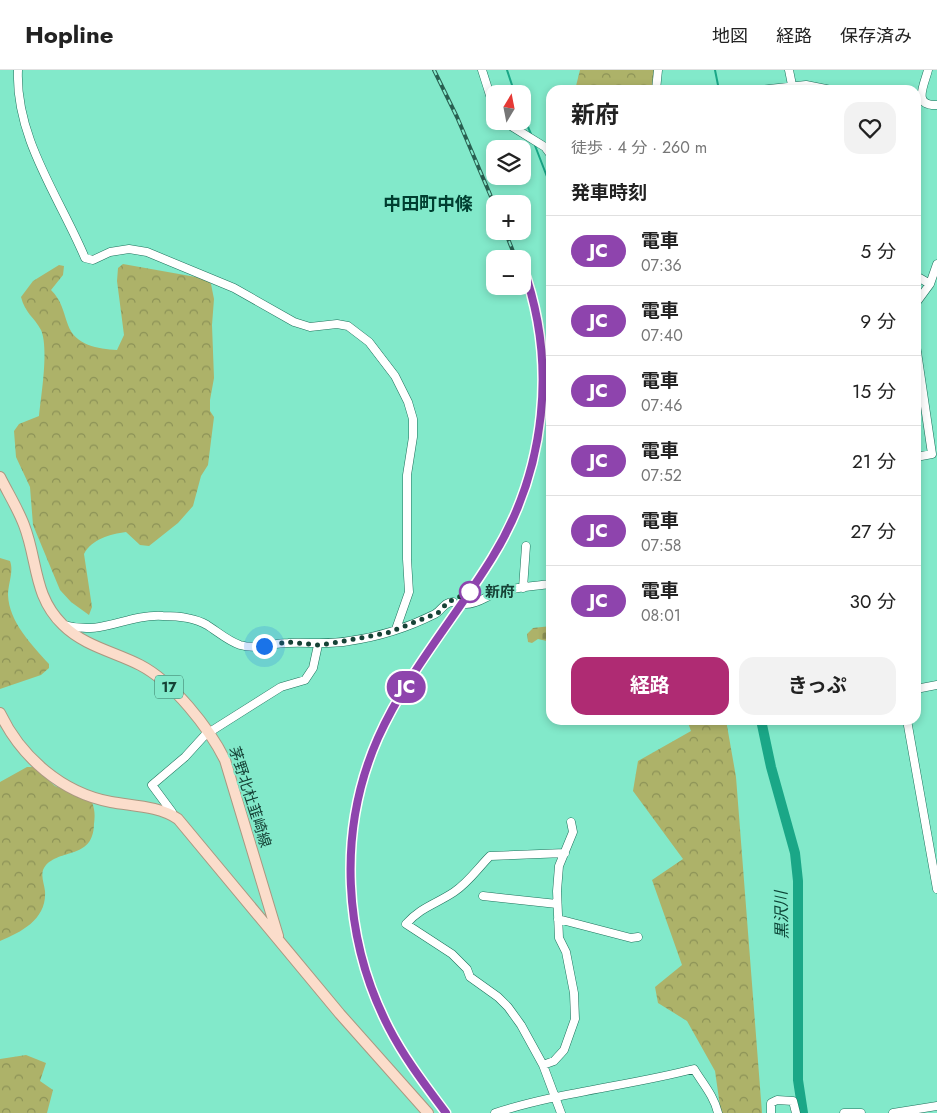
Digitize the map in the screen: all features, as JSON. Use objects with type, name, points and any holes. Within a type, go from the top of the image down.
[{"type":"main road","name":"茅野北杜韮崎線","points":[[0,477],[24,524],[32,550],[40,594],[62,624],[76,637],[141,666],[156,676],[210,732],[225,760],[275,927],[283,946]]},
{"type":"main road","name":"茅野北杜韮崎線","points":[[0,713],[37,764],[72,788],[98,799],[151,808],[172,815],[203,847],[283,946],[428,1113]]},
{"type":"street","points":[[18,70],[18,86],[22,112],[34,149],[84,258],[93,260],[110,252],[139,250],[234,288],[294,322],[310,327],[337,324],[348,326],[369,342],[395,376],[408,402],[413,419],[413,437],[407,475],[409,592],[396,629]]},
{"type":"street","points":[[482,70],[487,85]]},
{"type":"street","points":[[656,85],[658,70]]},
{"type":"street","points":[[788,70],[791,85]]},
{"type":"street","points":[[921,91],[928,70]]},
{"type":"street","points":[[921,100],[928,106],[937,105]]},
{"type":"street","points":[[518,130],[546,147]]},
{"type":"street","points":[[921,296],[930,284],[937,264]]},
{"type":"street","points":[[921,279],[930,284]]},
{"type":"street","points":[[921,379],[932,454],[921,455]]},
{"type":"street","points":[[523,588],[526,546]]},
{"type":"street","points":[[466,604],[476,603],[500,591],[546,585]]},
{"type":"street","points":[[62,624],[79,629],[94,629],[116,625],[137,616],[165,616],[190,619],[207,625],[233,642],[252,648],[287,642],[318,645],[349,641],[396,629],[438,613],[448,602],[453,602]]},
{"type":"street","points":[[172,815],[172,812],[152,785],[210,732],[281,687],[306,680],[313,668],[318,645]]},
{"type":"street","points":[[921,688],[937,685]]},
{"type":"street","points":[[908,725],[937,889]]},
{"type":"street","points":[[543,1065],[554,1060],[564,1050],[575,1019],[574,993],[566,952],[559,938],[558,920],[558,876],[564,853],[573,832],[571,822]]},
{"type":"street","points":[[561,1113],[543,1065],[521,1025],[508,1008],[498,997],[470,977],[467,969],[452,954],[406,924],[423,908],[450,895],[467,882],[490,856],[564,853]]},
{"type":"street","points":[[483,896],[558,904]]},
{"type":"street","points":[[558,920],[631,938],[638,937]]},
{"type":"street","points":[[495,1113],[556,1098],[694,1070],[706,1090],[715,1099],[718,1113]]},
{"type":"street","points":[[771,1113],[772,1103],[777,1100],[793,1101],[796,1113]]},
{"type":"street","points":[[893,1113],[937,1106]]},
{"type":"street","points":[[844,1113],[861,1113]]},
{"type":"green space","points":[[580,70],[654,70],[656,85],[576,85]]},
{"type":"green space","points":[[123,264],[207,279],[211,284],[214,299],[212,325],[214,378],[210,411],[214,417],[208,465],[201,476],[193,506],[178,523],[149,546],[140,545],[126,532],[102,538],[87,549],[84,554],[92,607],[89,615],[71,602],[60,590],[33,525],[30,487],[16,457],[14,431],[19,424],[39,416],[44,360],[41,330],[27,311],[21,297],[33,281],[59,265],[64,266],[63,275],[51,290],[60,302],[71,332],[88,345],[117,350],[124,335],[117,281],[118,268]]},
{"type":"green space","points":[[0,558],[10,561],[11,565],[8,595],[12,614],[22,632],[49,664],[49,668],[41,675],[0,689]]},
{"type":"green space","points":[[546,627],[546,641],[538,639],[532,643],[528,642],[527,634],[533,628]]},
{"type":"green space","points":[[689,725],[727,725],[736,777],[762,1113],[721,1113],[715,1071],[687,1021],[658,1003],[655,987],[682,965],[652,880],[683,859],[633,791],[638,761],[691,731]]},
{"type":"green space","points":[[27,767],[33,767],[55,786],[92,802],[95,816],[92,835],[88,843],[83,848],[53,860],[44,868],[42,874],[45,901],[37,917],[24,929],[0,941],[0,782]]},
{"type":"green space","points":[[26,1055],[46,1063],[40,1081],[53,1090],[47,1113],[0,1113],[0,1059]]},
{"type":"waterway","points":[[507,70],[512,85]]},
{"type":"waterway","name":"黒沢川","points":[[715,70],[718,85]]},
{"type":"waterway","points":[[529,130],[531,134]]},
{"type":"waterway","points":[[534,143],[546,174]]},
{"type":"waterway","name":"黒沢川","points":[[762,725],[771,767],[795,853],[798,881],[798,1080],[803,1113]]},
{"type":"railway","points":[[434,70],[457,117],[490,195]]},
{"type":"railway","points":[[509,240],[512,250]]},
{"type":"railway","points":[[446,1113],[402,1051],[389,1029],[374,994],[362,959],[354,922],[351,885],[351,847],[356,810],[365,774],[378,738],[417,668],[492,558],[510,524],[524,489],[535,453],[541,415],[543,377],[540,339],[531,293]]},
{"type":"train","name":"JC","points":[[446,1113],[421,1080],[390,1030],[369,981],[355,925],[351,896],[351,838],[362,786],[378,738],[404,691],[498,547],[516,513],[525,488],[538,443],[543,392],[541,345],[531,293]]},
{"type":"place","name":"新府","points":[[470,592]]},
{"type":"district","name":"中田町中條","points":[[428,204]]},
{"type":"route","points":[[264,646],[287,642],[318,645],[387,633],[438,613],[448,602],[453,602],[470,592]]}]
